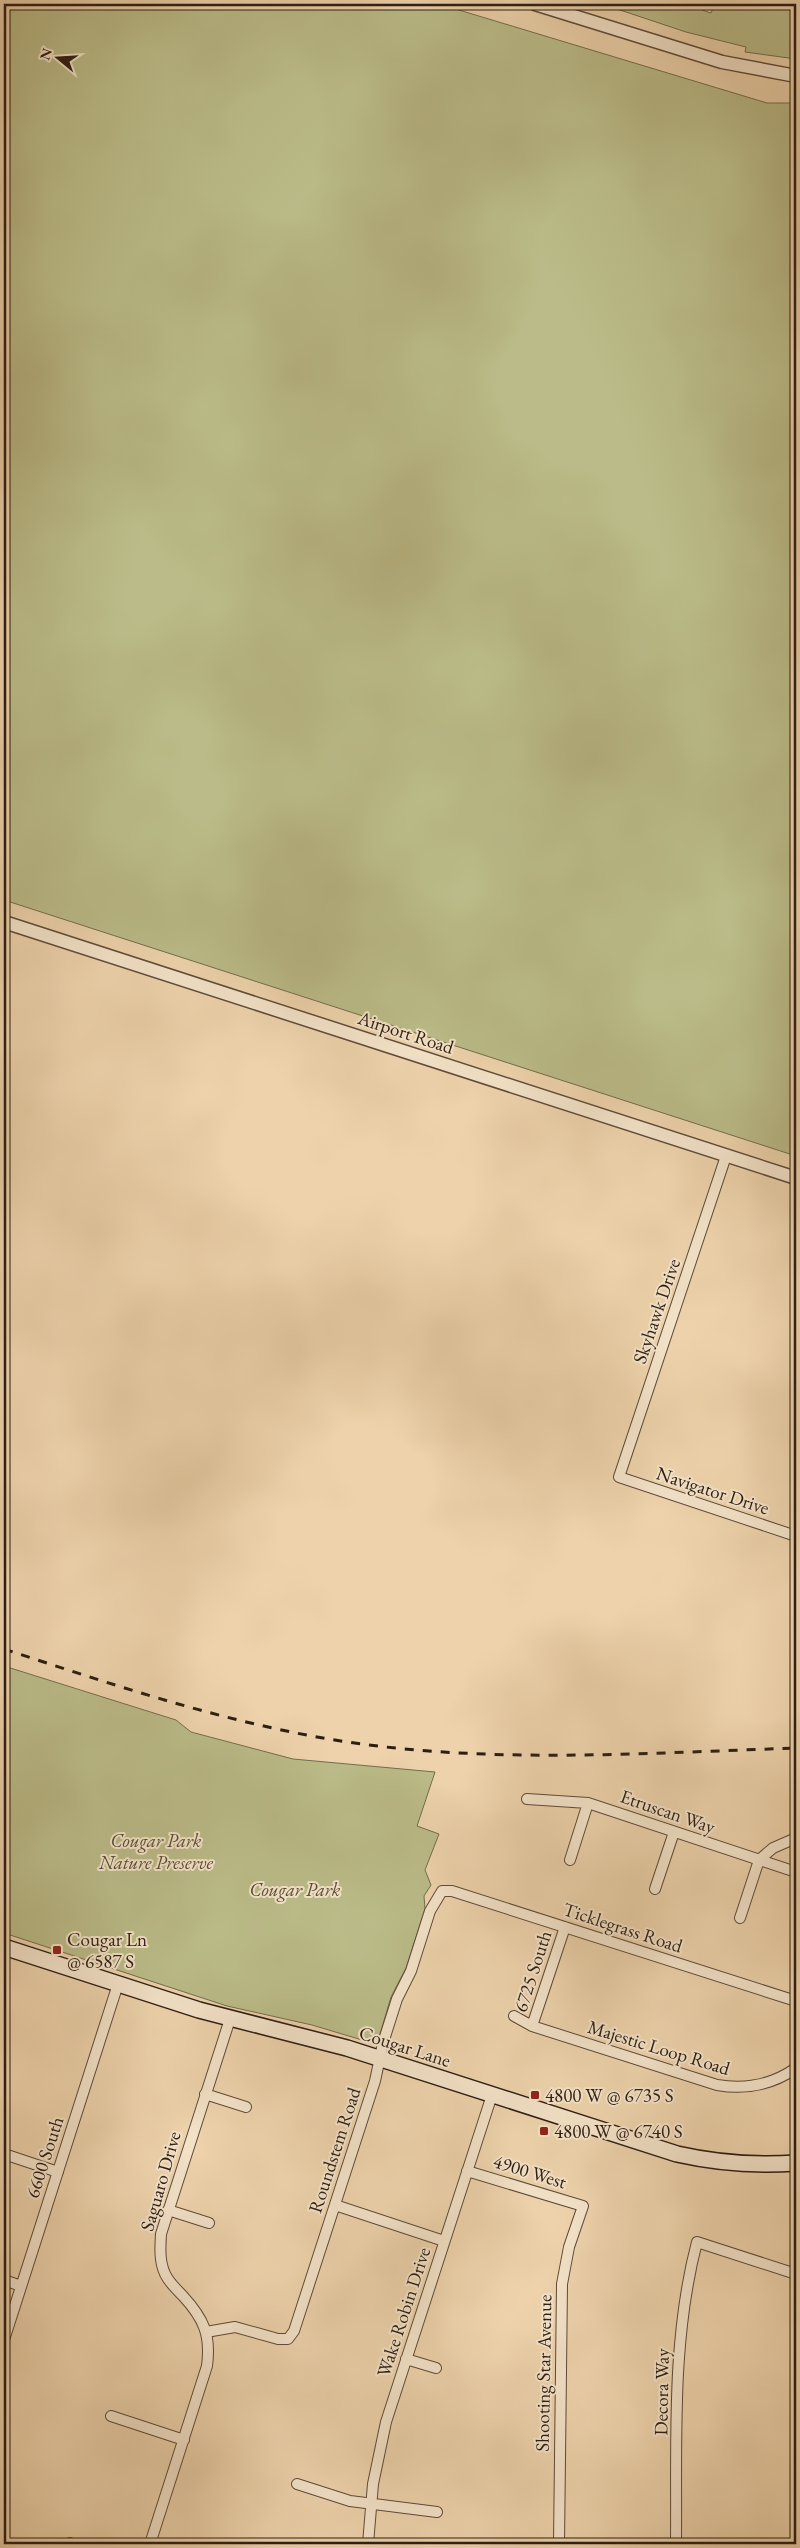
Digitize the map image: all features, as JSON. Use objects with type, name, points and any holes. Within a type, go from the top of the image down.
[{"type":"main road","name":"Cougar Lane","points":[[4,1947],[230,2019],[314,2039],[380,2059],[693,2158],[745,2164],[796,2163]]},
{"type":"street","points":[[535,4],[722,62],[796,76]]},
{"type":"street","name":"Airport Road","points":[[4,922],[796,1178]]},
{"type":"street","name":"Skyhawk Drive","points":[[619,1477],[726,1156]]},
{"type":"street","name":"Navigator Drive","points":[[619,1477],[796,1536]]},
{"type":"street","name":"Etruscan Way","points":[[526,1799],[588,1803],[796,1872]]},
{"type":"street","points":[[570,1860],[588,1803]]},
{"type":"street","points":[[655,1889],[674,1832]]},
{"type":"street","points":[[740,1918],[759,1860],[772,1848],[796,1838]]},
{"type":"street","name":"Ticklegrass Road","points":[[439,1893],[452,1891],[796,2001]]},
{"type":"street","name":"Roundstem Road","points":[[206,2332],[235,2327],[278,2339],[288,2339],[299,2319],[375,2081],[397,1999],[410,1971],[430,1910],[439,1893]]},
{"type":"street","name":"6725 South","points":[[532,2026],[565,1927]]},
{"type":"street","name":"6600 South","points":[[4,2340],[118,1984]]},
{"type":"street","name":"Majestic Loop Road","points":[[514,2016],[532,2026],[722,2086],[738,2088],[758,2086],[778,2079],[796,2069]]},
{"type":"street","name":"Saguaro Drive","points":[[150,2544],[207,2366],[209,2348],[206,2332],[190,2304],[168,2279],[161,2263],[161,2234],[230,2019]]},
{"type":"street","points":[[205,2094],[246,2107]]},
{"type":"street","name":"Wake Robin Drive","points":[[368,2544],[371,2504],[380,2444],[492,2094]]},
{"type":"street","points":[[4,2154],[58,2172]]},
{"type":"street","name":"4900 West","points":[[467,2171],[583,2206]]},
{"type":"street","points":[[335,2205],[444,2241]]},
{"type":"street","name":"Shooting Star Avenue","points":[[559,2544],[562,2284],[569,2247],[583,2206]]},
{"type":"street","points":[[168,2210],[209,2223]]},
{"type":"street","name":"Decora Way","points":[[676,2544],[679,2340],[685,2295],[697,2242],[796,2274]]},
{"type":"street","points":[[4,2280],[21,2286]]},
{"type":"street","points":[[406,2359],[436,2368]]},
{"type":"street","points":[[111,2416],[184,2440]]},
{"type":"street","points":[[297,2484],[350,2501],[437,2512]]},
{"type":"green space","points":[[4,4],[439,4],[767,103],[796,103],[796,1156],[4,900]]},
{"type":"green space","points":[[602,4],[701,4],[704,5],[702,10],[711,13],[715,4],[796,4],[796,59],[745,52],[746,47],[686,32]]},
{"type":"green space","name":"Cougar Park","points":[[4,1666],[176,1720],[191,1732],[293,1759],[435,1772],[417,1826],[439,1834],[425,1870],[431,1885],[424,1896],[425,1909],[406,1968],[391,1997],[380,2034],[373,2040],[362,2040],[312,2025],[227,2006],[4,1933]]},
{"type":"railway","points":[[4,1649],[174,1703],[260,1725],[347,1742],[403,1749],[515,1755],[628,1754],[796,1748]]},
{"type":"place","name":"Cougar Ln @ 6587 S","points":[[57,1950]]},
{"type":"place","name":"4800 W @ 6735 S","points":[[535,2095]]},
{"type":"place","name":"4800 W @ 6740 S","points":[[544,2131]]},
{"type":"park label","name":"Cougar Park Nature Preserve","points":[[156,1851]]}]
